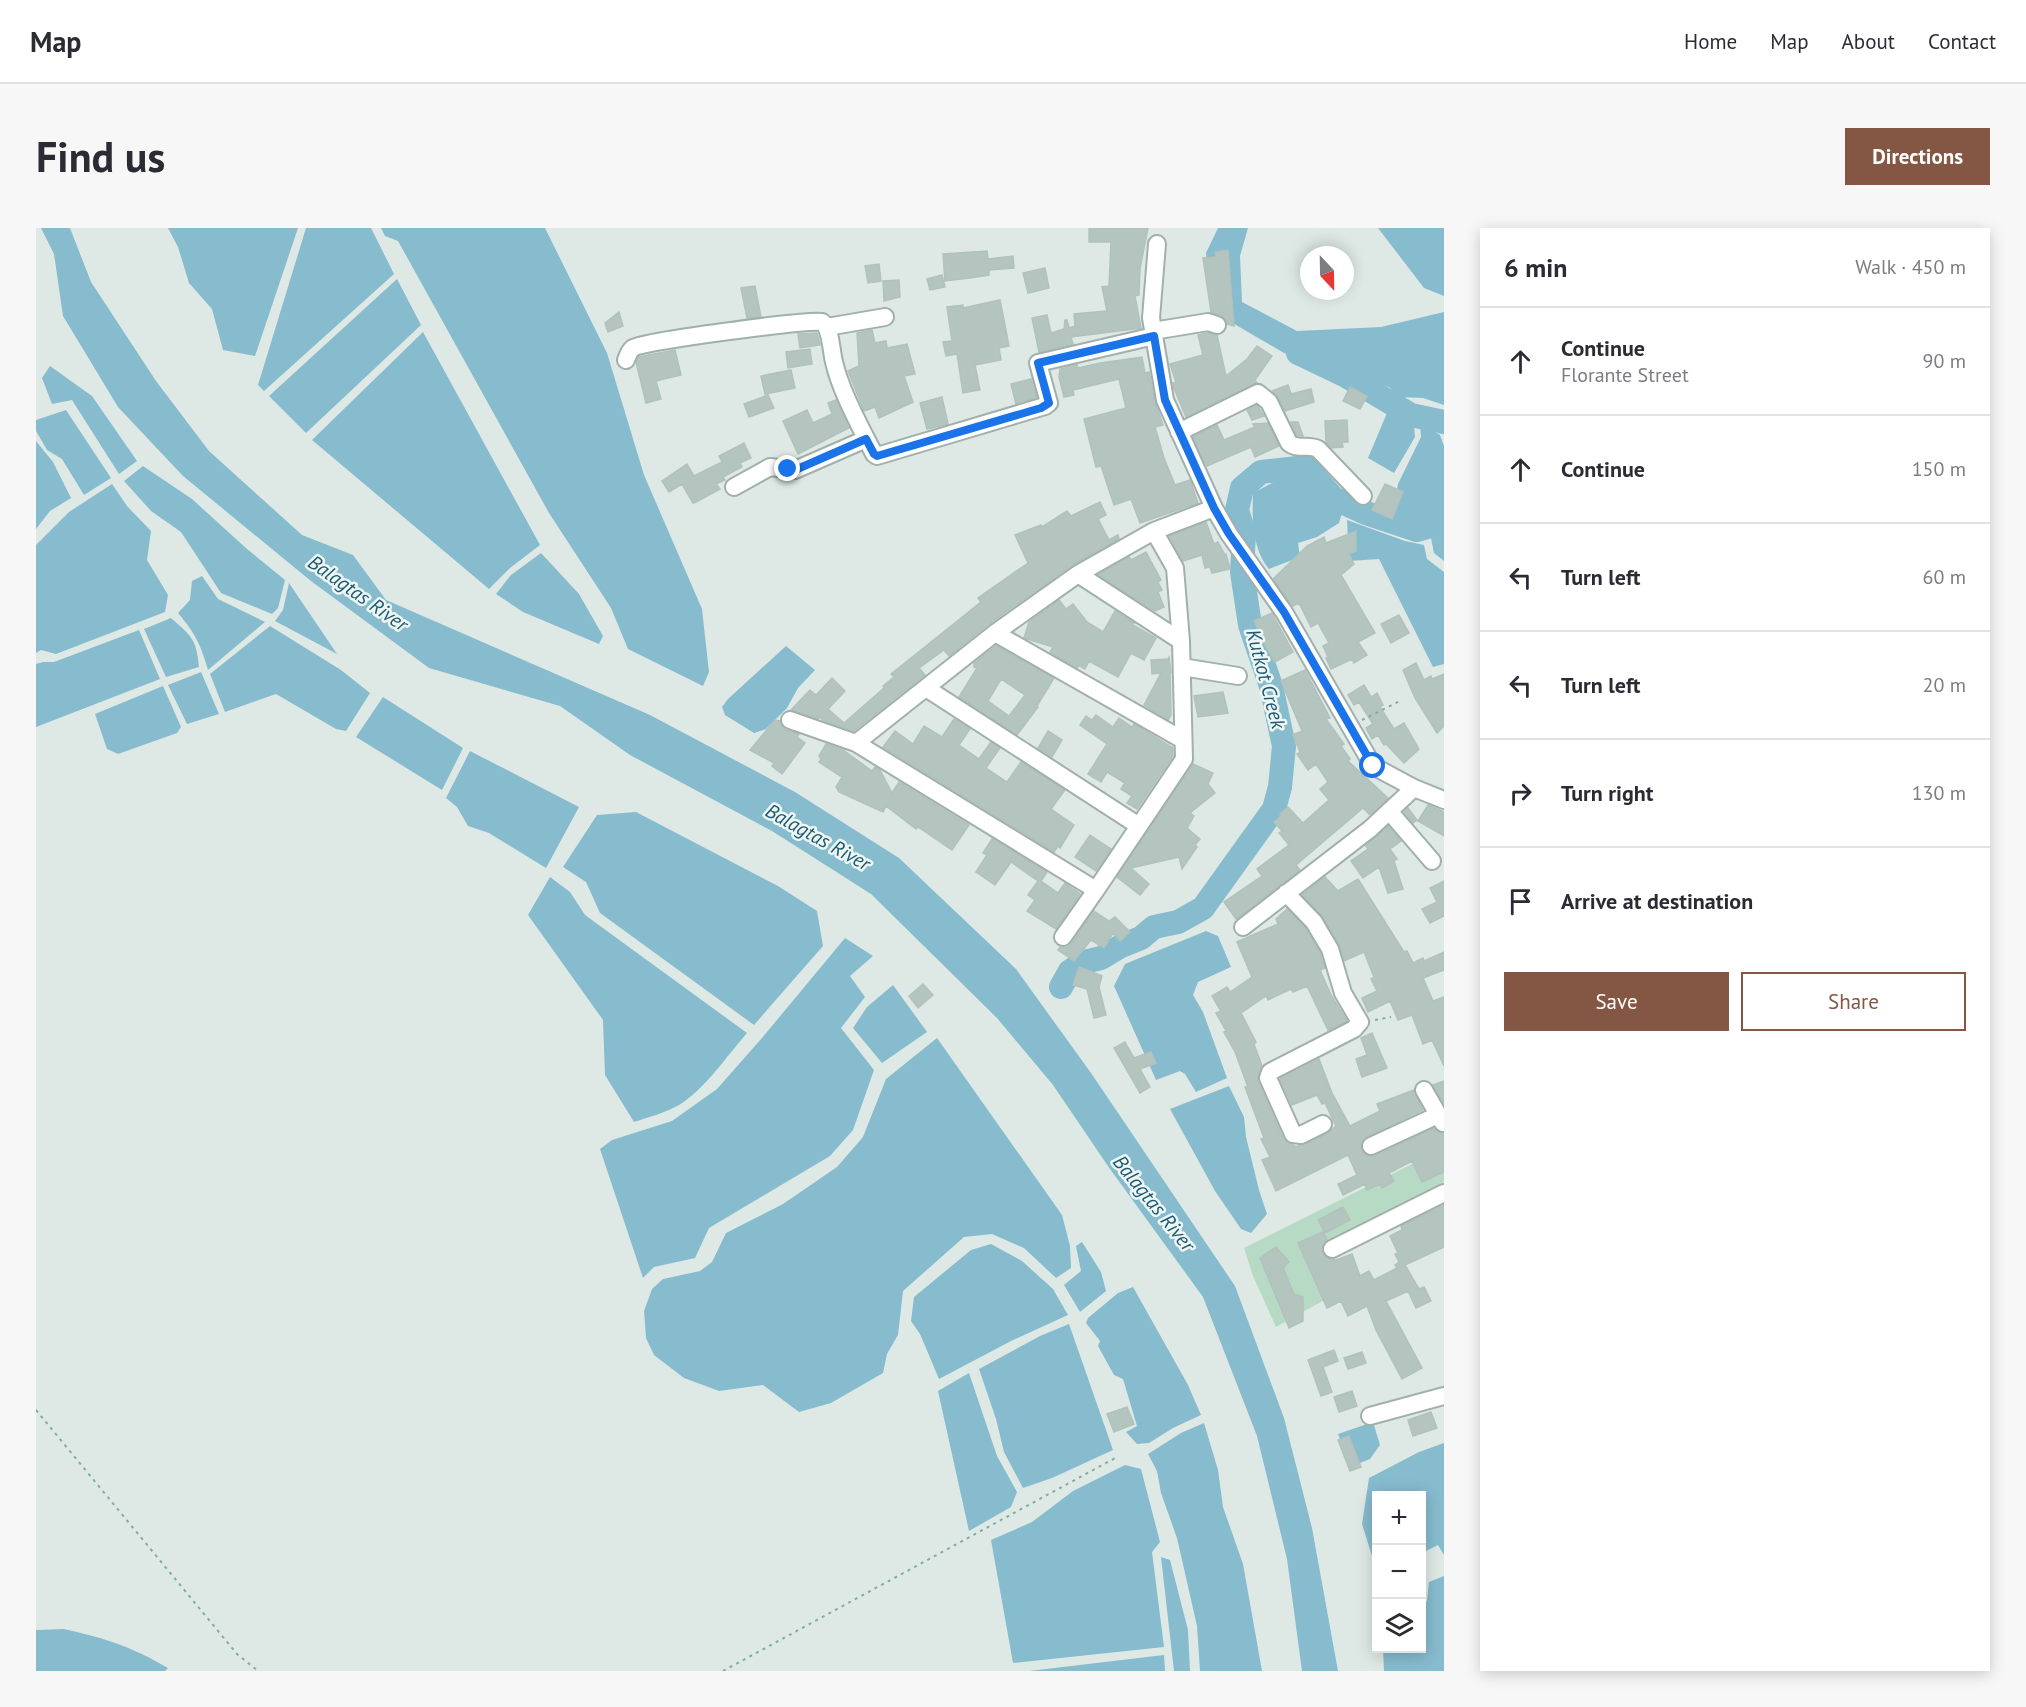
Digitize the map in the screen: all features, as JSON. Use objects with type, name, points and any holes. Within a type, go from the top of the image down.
[{"type":"street","points":[[1157,244],[1151,318],[1165,400],[1214,508],[1229,534],[1284,612],[1373,766],[1414,788],[1444,800]]},
{"type":"street","points":[[827,327],[885,316]]},
{"type":"street","points":[[626,360],[628,353],[634,347],[673,339],[819,321],[827,327],[835,369],[866,439],[877,456],[1041,408],[1049,403],[1038,363],[1153,333],[1208,322],[1217,325]]},
{"type":"street","points":[[1179,432],[1258,393],[1269,402],[1292,446],[1312,446],[1318,449],[1363,496]]},
{"type":"street","points":[[734,487],[770,467],[795,470],[866,439]]},
{"type":"street","points":[[856,743],[994,633],[1078,573],[1155,531],[1214,508]]},
{"type":"street","points":[[1063,937],[1184,759],[1181,641],[1175,568],[1155,531]]},
{"type":"street","points":[[1078,573],[1181,641]]},
{"type":"street","points":[[994,633],[1183,740]]},
{"type":"street","points":[[1182,667],[1238,676]]},
{"type":"street","points":[[926,688],[1139,826]]},
{"type":"street","points":[[790,720],[856,743],[1096,890]]},
{"type":"street","points":[[1243,927],[1370,829],[1414,788]]},
{"type":"street","points":[[1389,811],[1432,861]]},
{"type":"street","points":[[1286,893],[1314,922],[1321,934],[1330,950],[1343,993],[1360,1022],[1354,1029],[1270,1072],[1268,1078],[1293,1134],[1298,1136],[1323,1124]]},
{"type":"street","points":[[1371,1146],[1441,1120],[1424,1090]]},
{"type":"street","points":[[1332,1249],[1444,1193]]},
{"type":"street","points":[[1370,1416],[1444,1396]]},
{"type":"path","points":[[1348,726],[1400,701]]},
{"type":"path","points":[[36,1410],[237,1654],[258,1671]]},
{"type":"path","points":[[723,1671],[1117,1457]]},
{"type":"green space","points":[[1444,1148],[1444,1182],[1320,1248],[1344,1289],[1276,1327],[1253,1276],[1244,1248]]},
{"type":"water","name":"Balagtas River","points":[[41,228],[70,228],[91,282],[156,381],[209,451],[302,535],[353,555],[386,600],[650,715],[795,792],[899,858],[1016,969],[1091,1073],[1235,1286],[1284,1418],[1312,1528],[1338,1671],[1302,1671],[1287,1559],[1257,1436],[1203,1297],[1110,1169],[1053,1085],[997,1018],[871,894],[772,831],[630,755],[560,706],[429,668],[311,581],[183,476],[118,407],[63,316],[54,254]]},
{"type":"water","points":[[168,228],[298,228],[255,356],[223,350],[212,309],[189,283],[178,247]]},
{"type":"water","points":[[306,228],[371,228],[394,274],[264,391],[258,385]]},
{"type":"water","points":[[381,228],[545,228],[607,353],[644,475],[702,609],[709,672],[703,686],[628,649],[611,608],[549,513],[398,241],[385,236]]},
{"type":"water","points":[[1218,228],[1248,228],[1240,256],[1242,302],[1297,331],[1381,327],[1444,312],[1444,405],[1423,398],[1400,397],[1389,387],[1284,353],[1212,311],[1206,253]]},
{"type":"water","points":[[1378,228],[1444,228],[1444,296],[1424,288]]},
{"type":"water","points":[[397,279],[421,325],[306,433],[269,396]]},
{"type":"water","points":[[423,332],[540,545],[510,568],[489,589],[312,440]]},
{"type":"water","points":[[50,366],[92,396],[137,461],[119,474],[72,400],[52,404],[42,378]]},
{"type":"water","points":[[66,410],[111,478],[84,495],[62,459],[47,450],[36,431],[36,420]]},
{"type":"water","points":[[1387,413],[1414,425],[1415,437],[1394,473],[1368,458]]},
{"type":"water","points":[[1420,423],[1440,435],[1444,446],[1444,511],[1432,521],[1416,526],[1396,517],[1393,510],[1398,484],[1421,437]]},
{"type":"water","points":[[36,441],[53,462],[71,498],[50,511],[36,529]]},
{"type":"water","points":[[143,466],[192,499],[285,580],[278,608],[272,614],[221,593],[181,532],[151,511],[124,481]]},
{"type":"water","points":[[1299,476],[1309,481],[1326,504],[1342,513],[1339,523],[1317,537],[1298,543],[1300,557],[1269,569],[1256,543],[1253,493],[1274,482]]},
{"type":"water","points":[[112,484],[127,506],[151,531],[147,560],[168,595],[165,612],[56,654],[41,650],[36,653],[36,545],[69,512]]},
{"type":"water","points":[[1347,520],[1405,541],[1424,545],[1427,559],[1444,572],[1444,664],[1433,667],[1379,559],[1349,561]]},
{"type":"water","points":[[1444,534],[1444,561],[1434,553],[1431,538]]},
{"type":"water","points":[[541,553],[579,594],[603,636],[599,644],[523,612],[496,594],[511,575]]},
{"type":"water","points":[[202,576],[218,599],[265,622],[208,670],[197,640],[178,613],[190,600],[192,581]]},
{"type":"water","points":[[289,583],[337,654],[275,621],[283,610]]},
{"type":"water","points":[[171,618],[192,639],[199,667],[166,677],[144,629]]},
{"type":"water","points":[[270,626],[341,670],[370,693],[346,731],[336,729],[276,694],[225,712],[210,674]]},
{"type":"water","points":[[139,630],[160,679],[36,727],[36,664],[54,662]]},
{"type":"water","points":[[786,646],[815,670],[798,688],[787,708],[766,729],[754,733],[725,715],[722,707]]},
{"type":"water","points":[[201,672],[219,714],[187,724],[168,685]]},
{"type":"water","points":[[163,686],[181,727],[177,733],[118,754],[107,749],[95,714]]},
{"type":"water","points":[[383,697],[463,748],[442,790],[356,737]]},
{"type":"water","points":[[470,751],[579,807],[546,868],[489,833],[468,826],[457,807],[446,798]]},
{"type":"water","points":[[636,812],[778,886],[817,911],[823,946],[754,1025],[600,913],[586,882],[563,867],[597,815]]},
{"type":"water","points":[[550,877],[570,892],[585,915],[747,1033],[706,1082],[679,1105],[663,1113],[634,1122],[605,1075],[603,1020],[528,915]]},
{"type":"water","points":[[1206,931],[1218,936],[1231,967],[1198,982],[1193,995],[1203,1012],[1227,1078],[1196,1092],[1185,1074],[1180,1071],[1156,1080],[1114,986],[1125,964]]},
{"type":"water","points":[[845,938],[873,956],[850,976],[865,997],[841,1028],[874,1070],[853,1130],[830,1156],[709,1228],[695,1258],[654,1267],[643,1278],[600,1149],[612,1140],[672,1121],[717,1089]]},
{"type":"water","points":[[893,985],[927,1032],[882,1063],[853,1028],[867,1007]]},
{"type":"water","points":[[937,1038],[1062,1215],[1070,1246],[1071,1268],[1056,1278],[1024,1248],[992,1234],[964,1237],[903,1291],[898,1335],[887,1354],[883,1373],[831,1403],[799,1412],[763,1385],[719,1391],[684,1378],[654,1355],[646,1338],[644,1311],[652,1289],[663,1279],[700,1271],[712,1262],[726,1233],[783,1204],[837,1167],[863,1137],[886,1079]]},
{"type":"water","points":[[1229,1086],[1244,1117],[1246,1137],[1267,1214],[1251,1233],[1241,1229],[1215,1191],[1170,1109]]},
{"type":"water","points":[[1082,1242],[1101,1272],[1106,1291],[1080,1312],[1064,1285],[1081,1271],[1076,1246]]},
{"type":"water","points":[[991,1244],[1022,1261],[1053,1289],[1068,1315],[1013,1340],[939,1379],[920,1334],[911,1321],[914,1297],[971,1250]]},
{"type":"water","points":[[1133,1287],[1188,1385],[1201,1415],[1173,1428],[1149,1443],[1137,1444],[1126,1432],[1137,1426],[1123,1379],[1114,1375],[1098,1346],[1100,1341],[1086,1323],[1088,1318],[1118,1293]]},
{"type":"water","points":[[1069,1324],[1113,1450],[1052,1478],[1023,1488],[1004,1452],[996,1419],[979,1369],[1040,1336]]},
{"type":"water","points":[[969,1373],[997,1456],[1017,1492],[1011,1507],[969,1531],[938,1391]]},
{"type":"water","points":[[1373,1422],[1380,1445],[1370,1459],[1360,1463],[1354,1460],[1338,1434]]},
{"type":"water","points":[[1204,1423],[1218,1470],[1223,1507],[1243,1564],[1262,1671],[1200,1671],[1197,1626],[1177,1538],[1161,1493],[1157,1471],[1148,1454],[1181,1433]]},
{"type":"water","points":[[1444,1443],[1444,1555],[1438,1545],[1426,1551],[1426,1491],[1372,1491],[1372,1556],[1362,1524],[1369,1478],[1419,1452]]},
{"type":"water","points":[[1125,1465],[1141,1469],[1160,1542],[1152,1552],[1164,1647],[1013,1663],[991,1540],[1032,1522],[1073,1491]]},
{"type":"water","points":[[1161,1557],[1170,1560],[1188,1630],[1190,1671],[1174,1671]]},
{"type":"water","points":[[1444,1576],[1444,1671],[1384,1671],[1383,1653],[1426,1653],[1426,1602],[1429,1582]]},
{"type":"water","points":[[64,1629],[118,1644],[168,1668],[165,1671],[36,1671],[36,1630]]},
{"type":"water","points":[[1164,1655],[1165,1671],[1029,1671]]},
{"type":"building","points":[[1089,228],[1148,228],[1140,269],[1139,295],[1135,296],[1141,328],[1071,337],[1073,344],[1039,352],[1032,318],[1047,315],[1051,333],[1064,329],[1065,320],[1069,328],[1075,326],[1074,314],[1107,311],[1102,287],[1109,286],[1111,242],[1089,242]]},
{"type":"building","points":[[1228,250],[1234,326],[1227,324],[1221,315],[1211,312],[1203,258],[1216,257],[1215,252]]},
{"type":"building","points":[[987,251],[988,259],[1013,256],[1014,268],[989,270],[989,275],[945,281],[943,254]]},
{"type":"building","points":[[879,264],[881,281],[868,283],[865,266]]},
{"type":"building","points":[[1045,268],[1049,288],[1028,293],[1023,273]]},
{"type":"building","points":[[942,275],[945,287],[930,290],[927,279]]},
{"type":"building","points":[[899,280],[900,297],[884,301],[883,281]]},
{"type":"building","points":[[755,286],[761,317],[747,318],[741,288]]},
{"type":"building","points":[[1000,300],[1009,346],[999,348],[1001,360],[975,365],[980,390],[963,393],[957,354],[946,356],[943,342],[952,341],[947,307],[963,305],[963,308]]},
{"type":"building","points":[[619,312],[623,326],[608,332],[605,323]]},
{"type":"building","points":[[872,330],[875,343],[886,341],[887,348],[907,344],[915,374],[904,376],[913,402],[879,418],[875,407],[864,411],[848,371],[859,366],[857,333]]},
{"type":"building","points":[[817,333],[820,345],[800,348],[798,334]]},
{"type":"building","points":[[1207,333],[1217,335],[1226,376],[1247,359],[1257,346],[1272,356],[1255,380],[1257,383],[1186,417],[1173,386],[1176,382],[1170,364],[1203,355],[1198,335]]},
{"type":"building","points":[[810,349],[812,364],[788,368],[786,352]]},
{"type":"building","points":[[675,350],[681,375],[656,381],[661,399],[646,403],[636,362],[638,357]]},
{"type":"building","points":[[1142,357],[1145,373],[1149,372],[1155,402],[1163,425],[1155,427],[1164,458],[1175,485],[1190,480],[1198,503],[1140,523],[1131,499],[1114,505],[1101,466],[1096,467],[1084,419],[1126,408],[1119,379],[1073,390],[1074,395],[1064,397],[1059,377],[1060,369]]},
{"type":"building","points":[[791,370],[795,388],[765,394],[761,376]]},
{"type":"building","points":[[1031,379],[1037,398],[1016,404],[1011,384]]},
{"type":"building","points":[[1288,385],[1291,394],[1311,389],[1314,402],[1285,411],[1272,391]]},
{"type":"building","points":[[1350,387],[1367,396],[1360,409],[1343,401]]},
{"type":"building","points":[[768,395],[774,408],[749,417],[744,404]]},
{"type":"building","points":[[942,397],[948,424],[927,429],[920,403]]},
{"type":"building","points":[[836,400],[849,428],[798,454],[783,421],[807,410],[813,423],[832,414],[828,403]]},
{"type":"building","points":[[1257,405],[1264,416],[1252,420],[1247,410]]},
{"type":"building","points":[[1347,420],[1348,442],[1342,442],[1343,447],[1331,448],[1326,442],[1325,421]]},
{"type":"building","points":[[1291,422],[1298,422],[1303,436],[1297,436]]},
{"type":"building","points":[[1268,423],[1279,446],[1255,457],[1251,447],[1207,466],[1193,437],[1217,425],[1224,440],[1255,427],[1253,424]]},
{"type":"building","points":[[744,443],[751,458],[740,463],[742,467],[723,477],[725,480],[716,484],[720,489],[696,502],[693,503],[682,484],[669,492],[662,481],[687,464],[694,476],[722,462],[719,456]]},
{"type":"building","points":[[1385,484],[1403,492],[1392,519],[1372,510]]},
{"type":"building","points":[[1100,502],[1106,515],[1098,519],[1109,540],[1118,535],[1119,539],[1072,565],[989,624],[949,656],[944,650],[919,668],[925,675],[854,731],[820,717],[818,719],[791,710],[810,690],[816,695],[832,678],[845,691],[828,709],[844,723],[884,688],[883,686],[894,677],[891,674],[981,602],[978,598],[1028,563],[1015,535],[1041,525],[1042,527],[1067,511],[1071,516]]},
{"type":"building","points":[[1206,522],[1214,544],[1218,542],[1226,554],[1230,569],[1212,573],[1210,567],[1205,568],[1202,555],[1183,561],[1169,536]]},
{"type":"building","points":[[1356,531],[1356,551],[1349,554],[1354,564],[1341,575],[1375,633],[1358,642],[1367,655],[1354,663],[1352,659],[1331,669],[1323,646],[1329,643],[1318,623],[1311,627],[1299,603],[1293,606],[1273,579],[1307,546],[1324,537],[1326,543]]},
{"type":"building","points":[[1146,552],[1161,580],[1158,582],[1162,590],[1158,592],[1164,607],[1155,611],[1098,575],[1129,557],[1131,560]]},
{"type":"building","points":[[1059,600],[1066,609],[1073,604],[1087,622],[1103,632],[1115,611],[1134,623],[1131,624],[1156,638],[1144,660],[1131,653],[1118,677],[1089,661],[1085,669],[1078,665],[1077,668],[1050,652],[1053,647],[1024,638],[1029,622]]},
{"type":"building","points":[[1272,613],[1293,652],[1275,662],[1254,621]]},
{"type":"building","points":[[1399,615],[1409,633],[1391,643],[1381,624]]},
{"type":"building","points":[[996,646],[1054,678],[1038,707],[1017,735],[959,697],[977,668],[974,667],[974,663]],"holes":[[[1001,679],[1025,695],[1009,716],[988,701]]]},
{"type":"building","points":[[1169,657],[1171,715],[1168,720],[1144,705],[1161,673],[1152,674],[1151,660],[1168,659]]},
{"type":"building","points":[[1416,663],[1424,680],[1431,676],[1432,679],[1444,674],[1444,726],[1437,733],[1415,698],[1403,670]]},
{"type":"building","points":[[1305,670],[1330,718],[1326,719],[1344,744],[1341,746],[1350,759],[1348,761],[1388,798],[1370,815],[1363,808],[1296,865],[1300,870],[1236,919],[1224,902],[1262,876],[1257,869],[1289,845],[1279,833],[1282,831],[1274,822],[1281,816],[1280,814],[1288,807],[1303,823],[1329,800],[1320,789],[1328,782],[1316,764],[1308,770],[1297,754],[1300,752],[1293,735],[1302,731],[1281,681]]},
{"type":"building","points":[[1364,685],[1371,697],[1377,693],[1383,705],[1380,707],[1394,729],[1404,723],[1419,749],[1404,763],[1386,744],[1384,745],[1378,735],[1372,739],[1366,728],[1373,724],[1359,702],[1354,705],[1348,695]]},
{"type":"building","points":[[1223,692],[1228,713],[1198,717],[1194,696]]},
{"type":"building","points":[[1096,715],[1113,727],[1119,718],[1132,727],[1134,724],[1173,748],[1173,756],[1137,809],[1127,803],[1132,796],[1121,789],[1125,783],[1107,772],[1101,782],[1088,774],[1107,744],[1080,725],[1086,716],[1092,720]]},
{"type":"building","points":[[954,719],[970,729],[959,745],[979,759],[991,742],[1000,748],[986,768],[1007,782],[1021,762],[1065,790],[1051,809],[1074,825],[1060,848],[1058,846],[1054,852],[883,747],[895,731],[913,744],[924,726],[942,737]]},
{"type":"building","points":[[775,720],[780,721],[786,730],[799,734],[797,737],[805,743],[782,774],[772,766],[774,763],[750,750]]},
{"type":"building","points":[[1048,731],[1062,740],[1052,757],[1038,748]]},
{"type":"building","points":[[826,744],[843,750],[872,771],[875,767],[880,770],[892,793],[899,782],[969,825],[952,850],[918,827],[916,829],[886,806],[883,812],[839,792],[836,787],[842,777],[819,762],[821,759],[819,756]]},
{"type":"building","points":[[1193,764],[1213,773],[1208,784],[1215,793],[1190,813],[1194,816],[1187,828],[1200,839],[1195,845],[1197,847],[1182,869],[1179,857],[1131,868],[1149,884],[1140,895],[1117,877]]},
{"type":"building","points":[[1428,805],[1444,812],[1444,836],[1418,821]]},
{"type":"building","points":[[1408,808],[1417,820],[1413,823],[1404,812]]},
{"type":"building","points":[[1388,826],[1401,841],[1390,849],[1397,859],[1394,861],[1403,889],[1388,893],[1379,867],[1363,878],[1351,861],[1368,849],[1366,846]]},
{"type":"building","points":[[1090,835],[1111,849],[1096,871],[1075,857]]},
{"type":"building","points":[[992,839],[1047,872],[1041,881],[1058,893],[1065,883],[1080,894],[1056,929],[1027,911],[1035,900],[1028,895],[1038,881],[1011,862],[995,885],[976,872],[987,855],[983,853]]},
{"type":"building","points":[[1325,877],[1338,891],[1358,879],[1413,963],[1444,952],[1444,970],[1423,978],[1433,1001],[1444,997],[1444,1066],[1432,1040],[1423,1044],[1412,1015],[1398,1020],[1390,1001],[1368,1012],[1362,998],[1377,991],[1371,979],[1374,977],[1364,952],[1344,961],[1339,944],[1323,917],[1302,895]]},
{"type":"building","points":[[1444,881],[1444,916],[1430,923],[1422,909],[1437,902],[1430,888]]},
{"type":"building","points":[[1287,909],[1306,928],[1320,953],[1325,968],[1320,970],[1331,995],[1347,1021],[1328,1030],[1307,986],[1293,992],[1291,989],[1268,1000],[1266,996],[1241,1013],[1256,1042],[1254,1044],[1262,1066],[1258,1082],[1283,1138],[1296,1147],[1328,1133],[1336,1126],[1325,1103],[1322,1104],[1317,1095],[1292,1105],[1280,1079],[1319,1059],[1332,1093],[1350,1126],[1380,1111],[1377,1104],[1414,1090],[1423,1110],[1366,1137],[1361,1146],[1365,1154],[1375,1156],[1434,1128],[1444,1133],[1444,1172],[1422,1182],[1412,1161],[1389,1173],[1394,1181],[1382,1188],[1380,1184],[1367,1190],[1365,1184],[1343,1195],[1338,1184],[1357,1175],[1348,1155],[1276,1191],[1262,1160],[1270,1157],[1261,1139],[1264,1138],[1245,1087],[1248,1087],[1235,1052],[1224,1032],[1226,1031],[1216,1013],[1221,1011],[1212,996],[1227,987],[1230,992],[1252,977],[1237,942],[1278,924],[1276,919]]},
{"type":"building","points":[[1094,911],[1109,921],[1115,917],[1130,932],[1120,941],[1113,933],[1104,948],[1091,940],[1074,961],[1058,950],[1072,943]]},
{"type":"building","points":[[1079,967],[1102,976],[1099,987],[1106,1015],[1094,1018],[1087,989],[1073,985]]},
{"type":"building","points":[[923,984],[933,995],[918,1008],[909,996]]},
{"type":"building","points":[[1372,1033],[1387,1068],[1362,1077],[1356,1059],[1367,1055],[1361,1038]]},
{"type":"building","points":[[1125,1042],[1134,1058],[1151,1052],[1156,1063],[1140,1069],[1150,1087],[1140,1093],[1114,1048]]},
{"type":"building","points":[[1444,1081],[1444,1104],[1433,1085]]},
{"type":"building","points":[[1444,1205],[1444,1247],[1405,1265],[1419,1289],[1424,1287],[1431,1301],[1416,1308],[1408,1291],[1386,1301],[1422,1368],[1402,1379],[1376,1330],[1367,1306],[1348,1316],[1341,1301],[1327,1308],[1298,1243],[1323,1232],[1327,1240],[1322,1249],[1326,1257],[1336,1260],[1352,1254],[1360,1276],[1369,1271],[1374,1280],[1397,1268],[1395,1265],[1399,1262],[1395,1254],[1398,1253],[1390,1236],[1402,1230],[1401,1226]]},
{"type":"building","points":[[1343,1207],[1350,1220],[1325,1233],[1318,1220]]},
{"type":"building","points":[[1276,1247],[1289,1262],[1283,1268],[1294,1294],[1303,1297],[1303,1321],[1289,1328],[1260,1258]]},
{"type":"building","points":[[1334,1350],[1338,1361],[1323,1367],[1332,1392],[1321,1396],[1308,1360]]},
{"type":"building","points":[[1362,1352],[1366,1363],[1348,1369],[1344,1358]]},
{"type":"building","points":[[1352,1391],[1357,1406],[1339,1412],[1334,1397]]},
{"type":"building","points":[[1127,1407],[1134,1424],[1114,1432],[1107,1414]]},
{"type":"building","points":[[1431,1412],[1437,1428],[1413,1436],[1408,1420]]},
{"type":"building","points":[[1349,1436],[1361,1467],[1350,1471],[1338,1440]]},
{"type":"waterway","name":"Kutkot Creek","points":[[1298,353],[1346,376],[1411,415],[1444,422]]},
{"type":"waterway","name":"Kutkot Creek","points":[[1061,987],[1070,971],[1084,962],[1101,958],[1141,938],[1154,927],[1178,922],[1203,908],[1274,809],[1280,787],[1284,746],[1271,686],[1250,625],[1242,572],[1244,533],[1237,510],[1242,488],[1261,472],[1306,467],[1333,498],[1366,513],[1417,530],[1444,522]]},
{"type":"route","points":[[788,469],[795,470],[866,439],[877,456],[1041,408],[1049,403],[1038,363],[1154,336],[1165,400],[1214,508],[1229,534],[1284,612],[1373,766]]}]
